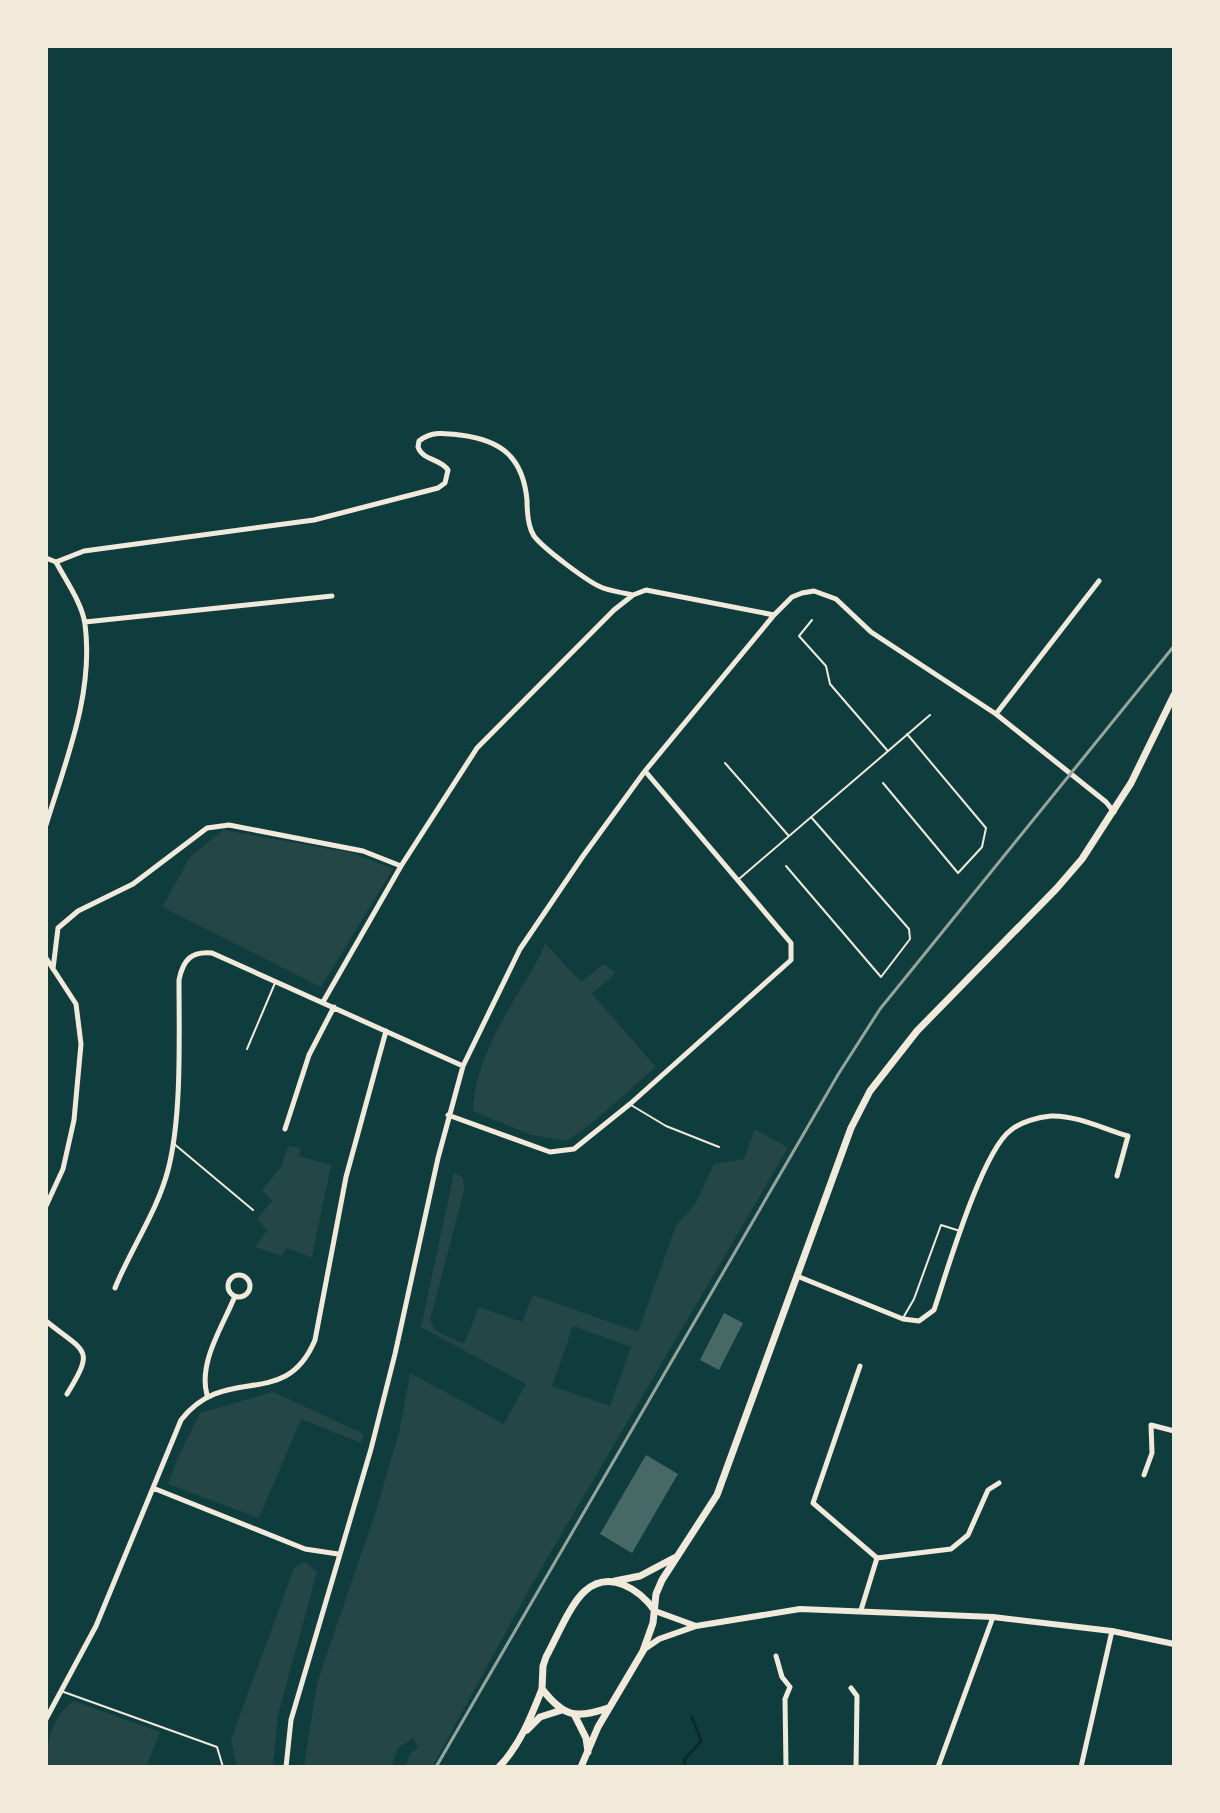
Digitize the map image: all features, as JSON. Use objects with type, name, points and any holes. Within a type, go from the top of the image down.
[{"type":"main road","points":[[581,1767],[608,1708],[643,1651],[655,1611],[656,1594],[675,1557],[717,1495],[851,1128],[870,1091],[917,1031],[1082,859],[1131,783],[1174,695]]},
{"type":"main road","points":[[499,1767],[511,1754],[522,1734],[542,1689],[546,1657],[582,1593],[596,1584],[640,1576],[675,1557]]},
{"type":"main road","points":[[610,1582],[633,1587],[655,1611]]},
{"type":"main road","points":[[542,1689],[562,1710],[575,1716],[608,1708]]},
{"type":"main road","points":[[522,1734],[540,1717],[562,1710]]},
{"type":"main road","points":[[575,1716],[586,1738],[588,1754]]},
{"type":"street","points":[[56,562],[84,551],[314,520],[438,488],[445,483],[448,470],[445,465],[425,456],[418,447],[425,435],[434,433],[477,438],[500,447],[515,461],[526,490],[533,534],[547,550],[600,588],[633,595]]},
{"type":"street","points":[[46,558],[56,562],[85,622],[84,699],[46,825]]},
{"type":"street","points":[[996,714],[1099,581]]},
{"type":"street","points":[[323,1002],[401,866],[477,748],[614,610],[633,595],[646,590],[774,615]]},
{"type":"street","points":[[286,1767],[291,1720],[371,1449],[448,1115],[463,1066],[520,949],[645,771],[774,615],[792,597],[814,591],[836,599],[871,632],[996,714],[1106,802],[1114,812]]},
{"type":"street","points":[[85,622],[332,596]]},
{"type":"street","points":[[448,1115],[550,1152],[574,1149],[630,1104],[791,960],[791,943],[645,771]]},
{"type":"street","points":[[53,969],[58,928],[78,911],[133,884],[207,828],[229,825],[363,851],[401,866]]},
{"type":"street","points":[[115,1288],[158,1199],[168,1170],[173,1142],[179,980],[182,965],[189,956],[201,952],[212,953],[463,1066]]},
{"type":"street","points":[[46,958],[76,1004],[81,1044],[74,1120],[63,1169],[46,1206]]},
{"type":"street","points":[[285,1129],[309,1055],[334,1007]]},
{"type":"street","points":[[46,1719],[96,1626],[181,1420],[192,1405],[207,1395],[282,1380],[298,1370],[308,1358],[315,1340],[346,1177],[386,1031]]},
{"type":"street","points":[[797,1276],[903,1319],[919,1321],[934,1310],[985,1166],[1010,1130],[1031,1120],[1052,1116],[1128,1136],[1117,1176]]},
{"type":"street","points":[[235,1276],[243,1276],[249,1281],[249,1289],[244,1296],[235,1296],[229,1290],[229,1282],[235,1276]]},
{"type":"street","points":[[207,1395],[203,1379],[205,1367],[235,1296]]},
{"type":"street","points":[[46,1321],[80,1348],[85,1356],[84,1364],[67,1394]]},
{"type":"street","points":[[860,1366],[813,1503],[877,1558],[951,1549],[968,1535],[988,1490],[999,1483]]},
{"type":"street","points":[[1144,1475],[1152,1453],[1151,1425],[1174,1431]]},
{"type":"street","points":[[153,1488],[305,1549],[338,1554]]},
{"type":"street","points":[[861,1610],[877,1558]]},
{"type":"street","points":[[643,1651],[659,1639],[696,1626],[800,1609],[993,1617],[1112,1631],[1174,1644]]},
{"type":"street","points":[[655,1611],[696,1626]]},
{"type":"street","points":[[938,1767],[993,1617]]},
{"type":"street","points":[[1081,1767],[1112,1631]]},
{"type":"street","points":[[776,1656],[782,1677],[790,1687],[785,1699],[786,1767]]},
{"type":"street","points":[[851,1688],[857,1696],[856,1767]]},
{"type":"lane","points":[[812,620],[799,636],[826,666],[830,684],[887,751]]},
{"type":"lane","points":[[738,880],[930,715]]},
{"type":"lane","points":[[883,783],[958,873],[982,847],[986,828],[907,734]]},
{"type":"lane","points":[[725,763],[789,836]]},
{"type":"lane","points":[[786,866],[881,977],[910,939],[909,929],[811,817]]},
{"type":"lane","points":[[247,1049],[276,982]]},
{"type":"lane","points":[[630,1104],[666,1126],[719,1147]]},
{"type":"lane","points":[[173,1142],[253,1210]]},
{"type":"lane","points":[[903,1319],[914,1299],[941,1225],[962,1231]]},
{"type":"lane","points":[[61,1691],[217,1747],[223,1767]]},
{"type":"shaded area","points":[[223,830],[352,853],[393,869],[321,987],[162,907],[190,857]]},
{"type":"shaded area","points":[[545,943],[581,982],[604,964],[616,973],[592,994],[656,1067],[567,1141],[531,1135],[473,1111],[475,1090],[488,1050]]},
{"type":"shaded area","points":[[755,1129],[788,1148],[531,1586],[432,1767],[405,1767],[410,1754],[418,1748],[413,1738],[398,1748],[391,1767],[304,1767],[317,1683],[375,1514],[400,1429],[410,1373],[504,1424],[526,1384],[421,1327],[454,1173],[463,1177],[464,1191],[430,1320],[436,1331],[464,1344],[479,1307],[522,1322],[533,1295],[638,1332],[676,1226],[695,1204],[714,1164],[744,1159]],"holes":[[[573,1326],[631,1347],[610,1406],[552,1386]]]},
{"type":"shaded area","points":[[288,1146],[301,1148],[299,1156],[331,1165],[312,1257],[286,1248],[282,1256],[255,1247],[267,1230],[257,1219],[272,1201],[262,1190],[281,1167]]},
{"type":"shaded area","points":[[273,1392],[364,1434],[361,1443],[301,1419],[259,1518],[168,1484],[200,1413]]},
{"type":"shaded area","points":[[305,1562],[317,1572],[278,1715],[273,1767],[237,1767],[231,1740],[294,1568]]},
{"type":"shaded area","points":[[74,1701],[160,1732],[146,1767],[46,1767],[52,1730],[61,1713]]},
{"type":"building","points":[[724,1313],[743,1323],[719,1370],[700,1360]]},
{"type":"building","points":[[646,1455],[678,1474],[632,1553],[600,1534]]},
{"type":"waterway","points":[[684,1767],[685,1759],[701,1741],[692,1717]]},
{"type":"railway","points":[[436,1767],[839,1073],[880,1009],[1174,646]]}]
